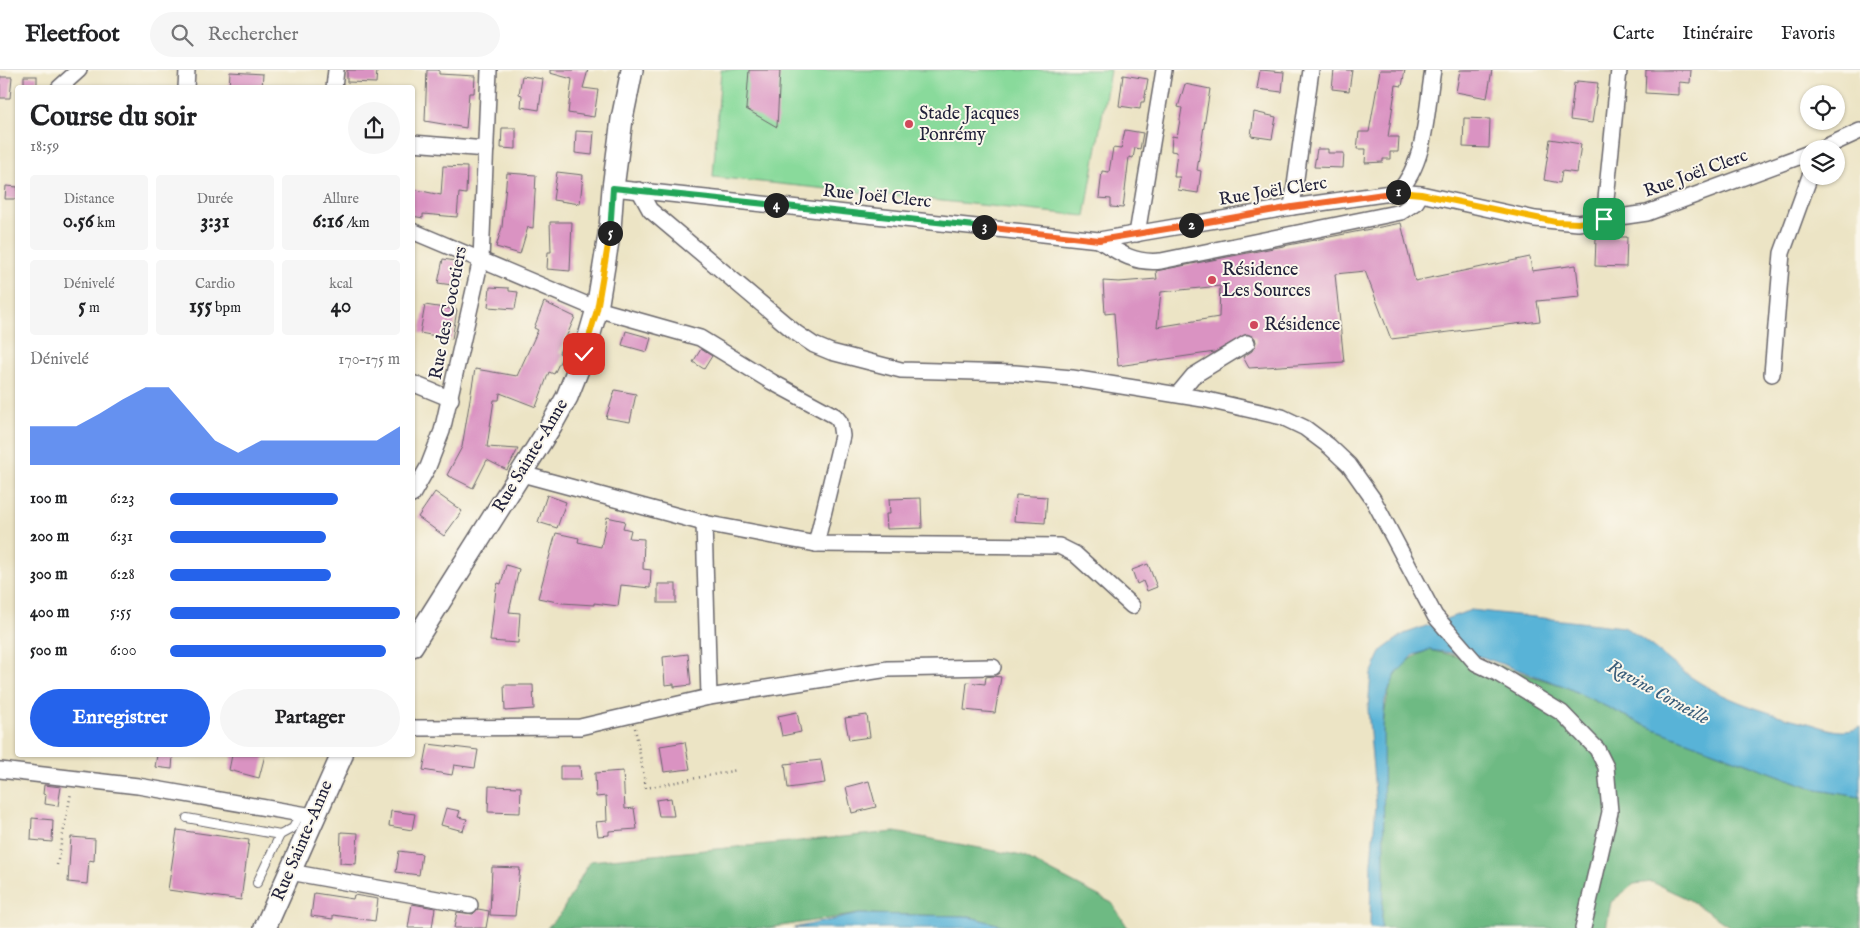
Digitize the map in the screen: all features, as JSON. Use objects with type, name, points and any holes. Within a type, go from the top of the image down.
[{"type":"main road","name":"Rue Sainte-Anne","points":[[415,641],[522,474],[567,397],[584,354],[597,310],[610,229],[622,119],[632,70]]},
{"type":"main road","name":"Rue Sainte-Anne","points":[[265,928],[290,872],[306,815],[341,757]]},
{"type":"street","points":[[62,85],[79,70]]},
{"type":"street","points":[[334,85],[336,70]]},
{"type":"street","name":"Rue des Cocotiers","points":[[415,490],[428,467],[452,399],[481,259],[489,70]]},
{"type":"street","points":[[1137,234],[1164,70]]},
{"type":"street","points":[[1292,207],[1311,70]]},
{"type":"street","points":[[1398,192],[1409,181],[1418,161],[1433,70]]},
{"type":"street","points":[[1604,219],[1620,70]]},
{"type":"street","points":[[1840,140],[1860,131]]},
{"type":"street","points":[[415,143],[486,149]]},
{"type":"street","name":"Rue Joël Clerc","points":[[613,188],[1099,240],[1292,207],[1398,192],[1421,194],[1556,222],[1578,223],[1646,213],[1800,156]]},
{"type":"street","points":[[1772,374],[1782,253],[1807,185]]},
{"type":"street","points":[[639,190],[650,210],[814,346],[863,362],[901,370],[1015,373],[1072,378],[1178,394],[1282,417],[1305,428],[1329,446],[1349,465],[1374,499],[1435,616],[1476,663],[1562,713],[1597,748],[1606,767],[1610,812],[1582,928]]},
{"type":"street","points":[[1099,240],[1127,258],[1150,262],[1161,261],[1401,212],[1416,202],[1421,194]]},
{"type":"street","points":[[415,233],[481,259],[597,310],[700,338],[772,382],[835,416],[840,422],[842,436],[816,544]]},
{"type":"street","points":[[1178,394],[1192,376],[1247,343]]},
{"type":"street","points":[[415,383],[452,399]]},
{"type":"street","points":[[522,474],[704,523],[816,544],[1060,546],[1075,554],[1132,606]]},
{"type":"street","points":[[704,523],[709,697]]},
{"type":"street","points":[[415,728],[580,727],[709,697],[888,669],[993,667]]},
{"type":"street","points":[[0,770],[138,786],[306,815]]},
{"type":"street","points":[[290,872],[470,905]]},
{"type":"lane","points":[[187,818],[280,834],[293,828],[306,815]]},
{"type":"lane","points":[[257,883],[280,834]]},
{"type":"path","points":[[633,716],[646,788],[737,770]]},
{"type":"path","points":[[57,865],[73,778]]},
{"type":"green space","name":"Stade Jacques Ponrémy","points":[[721,70],[1110,70],[1085,216],[713,177]]},
{"type":"green space","points":[[1429,650],[1492,664],[1564,686],[1644,725],[1818,790],[1860,797],[1860,928],[1732,928],[1688,899],[1652,882],[1634,884],[1611,902],[1606,928],[1381,928],[1384,858],[1383,737],[1387,700],[1392,681],[1400,669],[1416,656]]},
{"type":"green space","points":[[895,832],[1022,856],[1112,903],[1128,928],[1012,928],[966,916],[859,914],[768,928],[547,928],[561,913],[590,861]]},
{"type":"water","name":"Ravine Corneille","points":[[1471,610],[1624,627],[1688,675],[1731,699],[1777,715],[1828,729],[1847,731],[1860,727],[1860,797],[1818,790],[1644,725],[1564,686],[1482,657],[1429,650],[1414,655],[1396,674],[1385,700],[1383,726],[1384,882],[1381,928],[1370,928],[1371,863],[1376,805],[1368,709],[1371,674],[1382,650],[1404,634]]},
{"type":"water","points":[[859,914],[966,916],[1012,928],[794,928]]},
{"type":"building","points":[[347,70],[377,70],[376,83],[347,82]]},
{"type":"building","points":[[427,70],[439,70],[439,74],[475,76],[474,93],[469,93],[466,128],[425,121]]},
{"type":"building","points":[[550,70],[588,70],[583,88],[598,90],[594,117],[568,113],[572,79],[550,73]]},
{"type":"building","points":[[749,70],[780,70],[777,127],[746,109]]},
{"type":"building","points":[[1260,70],[1284,72],[1282,92],[1257,89]]},
{"type":"building","points":[[1334,70],[1352,70],[1349,91],[1332,89]]},
{"type":"building","points":[[1380,70],[1405,70],[1402,86],[1396,85],[1388,137],[1399,137],[1398,152],[1390,152],[1390,159],[1383,159],[1383,162],[1365,163],[1366,149],[1357,149],[1359,132],[1369,132]]},
{"type":"building","points":[[1460,70],[1492,70],[1487,98],[1456,92]]},
{"type":"building","points":[[1646,70],[1691,70],[1690,83],[1679,82],[1679,95],[1645,93]]},
{"type":"building","points":[[230,72],[263,74],[262,85],[229,85]]},
{"type":"building","points":[[1123,75],[1148,79],[1144,102],[1141,102],[1140,109],[1119,106]]},
{"type":"building","points":[[24,76],[37,76],[37,85],[24,85]]},
{"type":"building","points":[[522,76],[543,79],[539,110],[521,107],[522,95],[519,94]]},
{"type":"building","points":[[0,77],[12,77],[10,98],[0,98]]},
{"type":"building","points":[[1577,81],[1598,83],[1592,123],[1570,120],[1574,83],[1577,84]]},
{"type":"building","points":[[1185,84],[1210,89],[1197,170],[1201,171],[1198,193],[1178,190],[1180,177],[1174,177],[1177,152],[1171,151],[1172,136],[1177,137],[1182,108],[1178,107]]},
{"type":"building","points":[[1254,112],[1276,117],[1272,139],[1251,136]]},
{"type":"building","points":[[1464,118],[1490,119],[1489,148],[1463,147]]},
{"type":"building","points":[[502,128],[516,128],[516,149],[501,148]]},
{"type":"building","points":[[1125,130],[1143,133],[1140,149],[1135,148],[1133,158],[1129,157],[1123,208],[1111,207],[1111,199],[1099,198],[1102,171],[1109,172],[1113,148],[1121,149]]},
{"type":"building","points":[[576,131],[594,132],[592,155],[575,153]]},
{"type":"building","points":[[1550,139],[1581,144],[1577,173],[1562,171],[1560,183],[1544,180]]},
{"type":"building","points":[[1317,149],[1328,149],[1328,153],[1344,153],[1343,168],[1314,167]]},
{"type":"building","points":[[443,166],[467,167],[466,194],[459,193],[457,217],[423,214],[423,218],[415,217],[415,190],[441,195]]},
{"type":"building","points":[[557,172],[583,175],[580,204],[553,200]]},
{"type":"building","points":[[507,173],[536,175],[533,228],[528,227],[520,254],[496,247],[502,227]]},
{"type":"building","points":[[6,186],[15,187],[15,199],[5,199]]},
{"type":"building","points":[[550,222],[572,222],[570,271],[547,269],[548,252],[551,252]]},
{"type":"building","points":[[1401,223],[1415,281],[1530,257],[1532,271],[1576,265],[1580,297],[1537,301],[1540,321],[1391,339],[1365,271],[1335,274],[1344,362],[1249,368],[1243,357],[1252,351],[1256,342],[1255,338],[1247,334],[1215,352],[1118,366],[1114,313],[1105,314],[1103,281],[1119,282],[1157,279],[1156,271]],"holes":[[[1220,286],[1219,317],[1157,327],[1161,292]]]},
{"type":"building","points":[[1627,237],[1626,267],[1595,266],[1596,238]]},
{"type":"building","points":[[443,259],[462,262],[459,286],[438,283]]},
{"type":"building","points":[[490,287],[509,288],[509,291],[518,292],[515,309],[488,307]]},
{"type":"building","points":[[544,302],[575,317],[559,353],[563,355],[554,374],[549,372],[536,407],[500,393],[499,400],[494,400],[487,447],[518,449],[507,470],[487,460],[473,488],[447,475],[462,447],[475,369],[517,376],[538,330],[534,328]]},
{"type":"building","points":[[425,305],[457,310],[452,339],[420,333]]},
{"type":"building","points":[[626,331],[651,338],[647,352],[622,345]]},
{"type":"building","points":[[701,349],[712,356],[704,369],[693,362]]},
{"type":"building","points":[[615,390],[636,394],[630,422],[606,418]]},
{"type":"building","points":[[435,492],[462,511],[444,536],[418,517]]},
{"type":"building","points":[[547,495],[566,502],[557,528],[538,522]]},
{"type":"building","points":[[1016,495],[1047,497],[1045,523],[1014,521]]},
{"type":"building","points":[[921,498],[922,528],[887,529],[886,514],[890,514],[889,499]]},
{"type":"building","points":[[607,517],[625,521],[623,528],[631,530],[629,538],[644,539],[643,569],[651,570],[650,588],[621,585],[618,606],[594,603],[594,605],[562,603],[538,598],[556,533],[579,538],[578,542],[601,547]]},
{"type":"building","points":[[1148,564],[1157,587],[1147,591],[1143,581],[1137,584],[1132,570]]},
{"type":"building","points":[[506,565],[519,569],[509,612],[520,613],[518,643],[490,641],[496,589],[498,583],[501,584]]},
{"type":"building","points":[[658,584],[676,584],[676,603],[658,603]]},
{"type":"building","points":[[688,654],[691,685],[674,687],[674,684],[665,685],[663,657]]},
{"type":"building","points":[[986,677],[1001,677],[995,713],[964,710],[967,682],[985,684]]},
{"type":"building","points":[[504,685],[533,685],[534,709],[505,711]]},
{"type":"building","points":[[797,712],[801,732],[782,736],[778,716]]},
{"type":"building","points":[[867,715],[870,737],[849,740],[845,718]]},
{"type":"building","points":[[685,742],[690,769],[664,772],[660,746]]},
{"type":"building","points":[[428,744],[478,750],[475,768],[454,765],[452,775],[423,770]]},
{"type":"building","points":[[157,757],[173,757],[172,769],[155,767]]},
{"type":"building","points":[[232,757],[264,757],[259,778],[229,770]]},
{"type":"building","points":[[821,760],[825,783],[788,788],[785,764]]},
{"type":"building","points":[[560,766],[580,766],[581,780],[560,780]]},
{"type":"building","points":[[623,771],[625,809],[634,808],[637,829],[609,831],[609,835],[598,836],[596,822],[607,821],[606,796],[596,797],[595,773]]},
{"type":"building","points":[[869,781],[876,807],[852,813],[846,787]]},
{"type":"building","points":[[44,785],[61,787],[58,806],[45,804]]},
{"type":"building","points":[[489,786],[521,787],[520,813],[488,812]]},
{"type":"building","points":[[671,798],[674,816],[659,816],[656,800]]},
{"type":"building","points":[[446,808],[460,811],[458,817],[467,819],[463,831],[441,825]]},
{"type":"building","points":[[391,811],[415,814],[412,830],[389,826]]},
{"type":"building","points":[[32,818],[53,820],[52,842],[31,840]]},
{"type":"building","points":[[177,830],[249,840],[241,900],[168,890]]},
{"type":"building","points":[[341,832],[358,833],[356,864],[340,863]]},
{"type":"building","points":[[71,837],[95,839],[94,861],[89,860],[87,884],[68,882]]},
{"type":"building","points":[[399,851],[422,854],[419,875],[396,872]]},
{"type":"building","points":[[492,867],[520,868],[515,916],[490,915]]},
{"type":"building","points":[[314,893],[353,899],[354,895],[378,899],[375,921],[333,915],[333,919],[311,916]]},
{"type":"building","points":[[412,904],[435,908],[432,928],[408,928]]},
{"type":"building","points":[[478,909],[489,911],[486,928],[454,928],[457,912],[473,914]]},
{"type":"place","name":"Stade Jacques Ponrémy","points":[[909,124]]},
{"type":"place","name":"Résidence Les Sources","points":[[1212,280]]},
{"type":"place","name":"Résidence","points":[[1254,325]]},
{"type":"route","points":[[584,354],[597,310],[602,282],[610,229],[613,188],[1099,240],[1292,207],[1398,192],[1421,194],[1556,222],[1578,223],[1604,219]]}]
